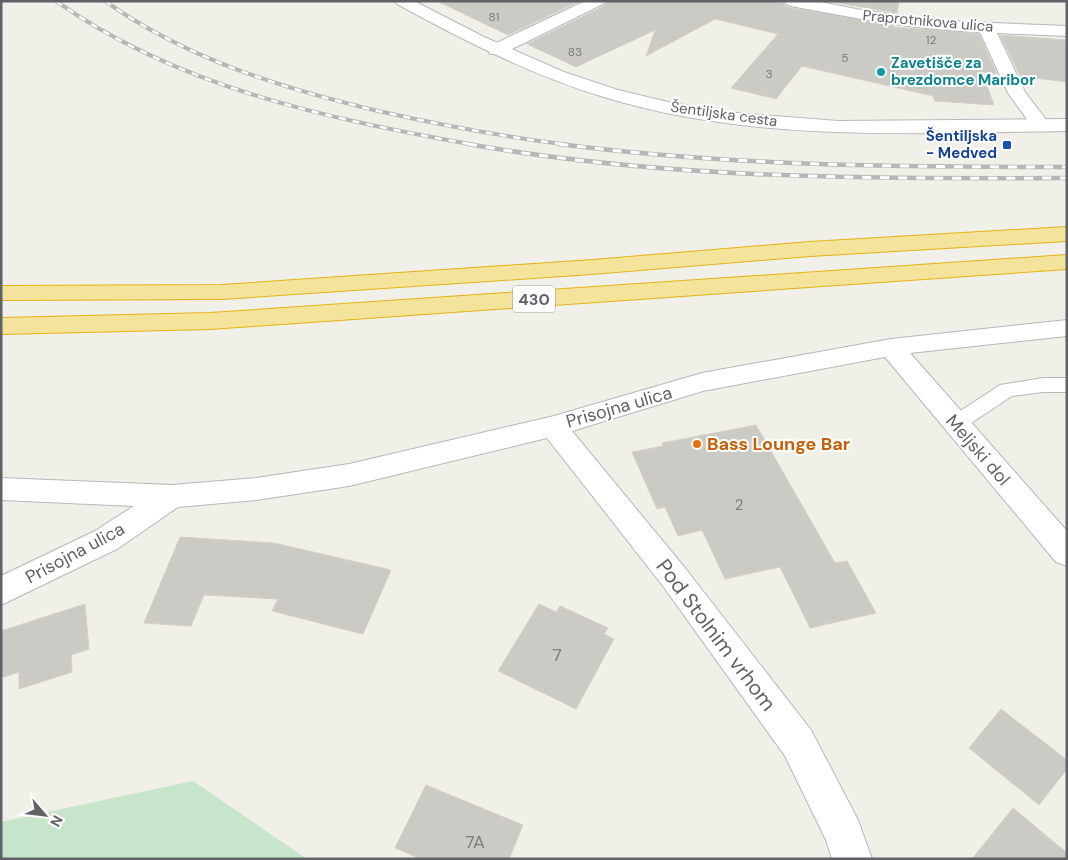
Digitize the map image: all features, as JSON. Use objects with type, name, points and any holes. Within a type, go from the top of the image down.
[{"type":"highway","name":"430","points":[[1,293],[222,292],[592,267],[810,249],[1067,234]]},
{"type":"highway","name":"430","points":[[1,326],[210,321],[1067,262]]},
{"type":"street","name":"Šentiljska cesta","points":[[402,1],[496,50],[546,71],[612,94],[707,114],[757,120],[868,127],[1067,125]]},
{"type":"street","points":[[496,50],[598,1]]},
{"type":"street","name":"Praprotnikova ulica","points":[[791,1],[891,20],[944,26],[1067,31]]},
{"type":"street","points":[[986,27],[1017,93],[1041,125]]},
{"type":"street","name":"Prisojna ulica","points":[[1,489],[172,496],[256,489],[349,475],[554,426],[702,382],[891,347],[1067,328]]},
{"type":"street","name":"Meljski dol","points":[[891,347],[955,424],[1067,552]]},
{"type":"street","name":"Pod Stolnim vrhom","points":[[554,426],[570,449],[674,578],[798,743],[844,834],[852,859]]},
{"type":"street","name":"Prisojna ulica","points":[[1,592],[106,540],[172,496]]},
{"type":"lane","points":[[955,424],[1007,390],[1043,384],[1067,385]]},
{"type":"green space","points":[[193,781],[307,859],[1,859],[1,822]]},
{"type":"building","points":[[437,1],[580,1],[508,35]]},
{"type":"building","points":[[607,1],[782,1],[785,6],[791,8],[894,27],[979,34],[997,74],[982,72],[994,105],[935,101],[933,96],[802,66],[776,99],[731,88],[778,34],[715,19],[646,56],[655,30],[576,67],[527,44],[604,6]]},
{"type":"building","points":[[826,1],[899,1],[897,13]]},
{"type":"building","points":[[1000,35],[1067,40],[1067,82],[1020,76]]},
{"type":"building","points":[[756,425],[835,563],[847,561],[876,613],[810,628],[780,567],[725,579],[702,530],[678,536],[665,507],[657,509],[632,452],[663,446],[662,443]]},
{"type":"building","points":[[180,537],[274,543],[391,570],[363,634],[272,611],[278,599],[204,595],[191,626],[144,623]]},
{"type":"building","points":[[85,604],[89,649],[71,655],[72,672],[19,689],[19,672],[1,678],[1,631]]},
{"type":"building","points":[[539,604],[556,612],[560,606],[608,628],[604,634],[614,639],[576,709],[498,671]]},
{"type":"building","points":[[1001,709],[1067,760],[1067,769],[1039,805],[969,748]]},
{"type":"building","points":[[426,785],[523,825],[509,859],[421,859],[395,848]]},
{"type":"building","points":[[1013,808],[1067,853],[1067,859],[972,859]]},
{"type":"railway","points":[[56,1],[103,31],[153,57],[204,78],[257,96],[311,111],[365,124],[475,145]]},
{"type":"railway","points":[[105,1],[136,21],[202,55],[236,69],[306,92],[378,111],[449,126],[569,145]]},
{"type":"railway","points":[[468,144],[542,156],[691,170],[842,177],[1067,178]]},
{"type":"railway","points":[[559,144],[686,157],[813,164],[1067,167]]},
{"type":"place","name":"Zavetišče za brezdomce Maribor","points":[[881,72]]},
{"type":"place","name":"Šentiljska - Medved","points":[[1007,145]]},
{"type":"place","name":"Bass Lounge Bar","points":[[697,444]]}]
